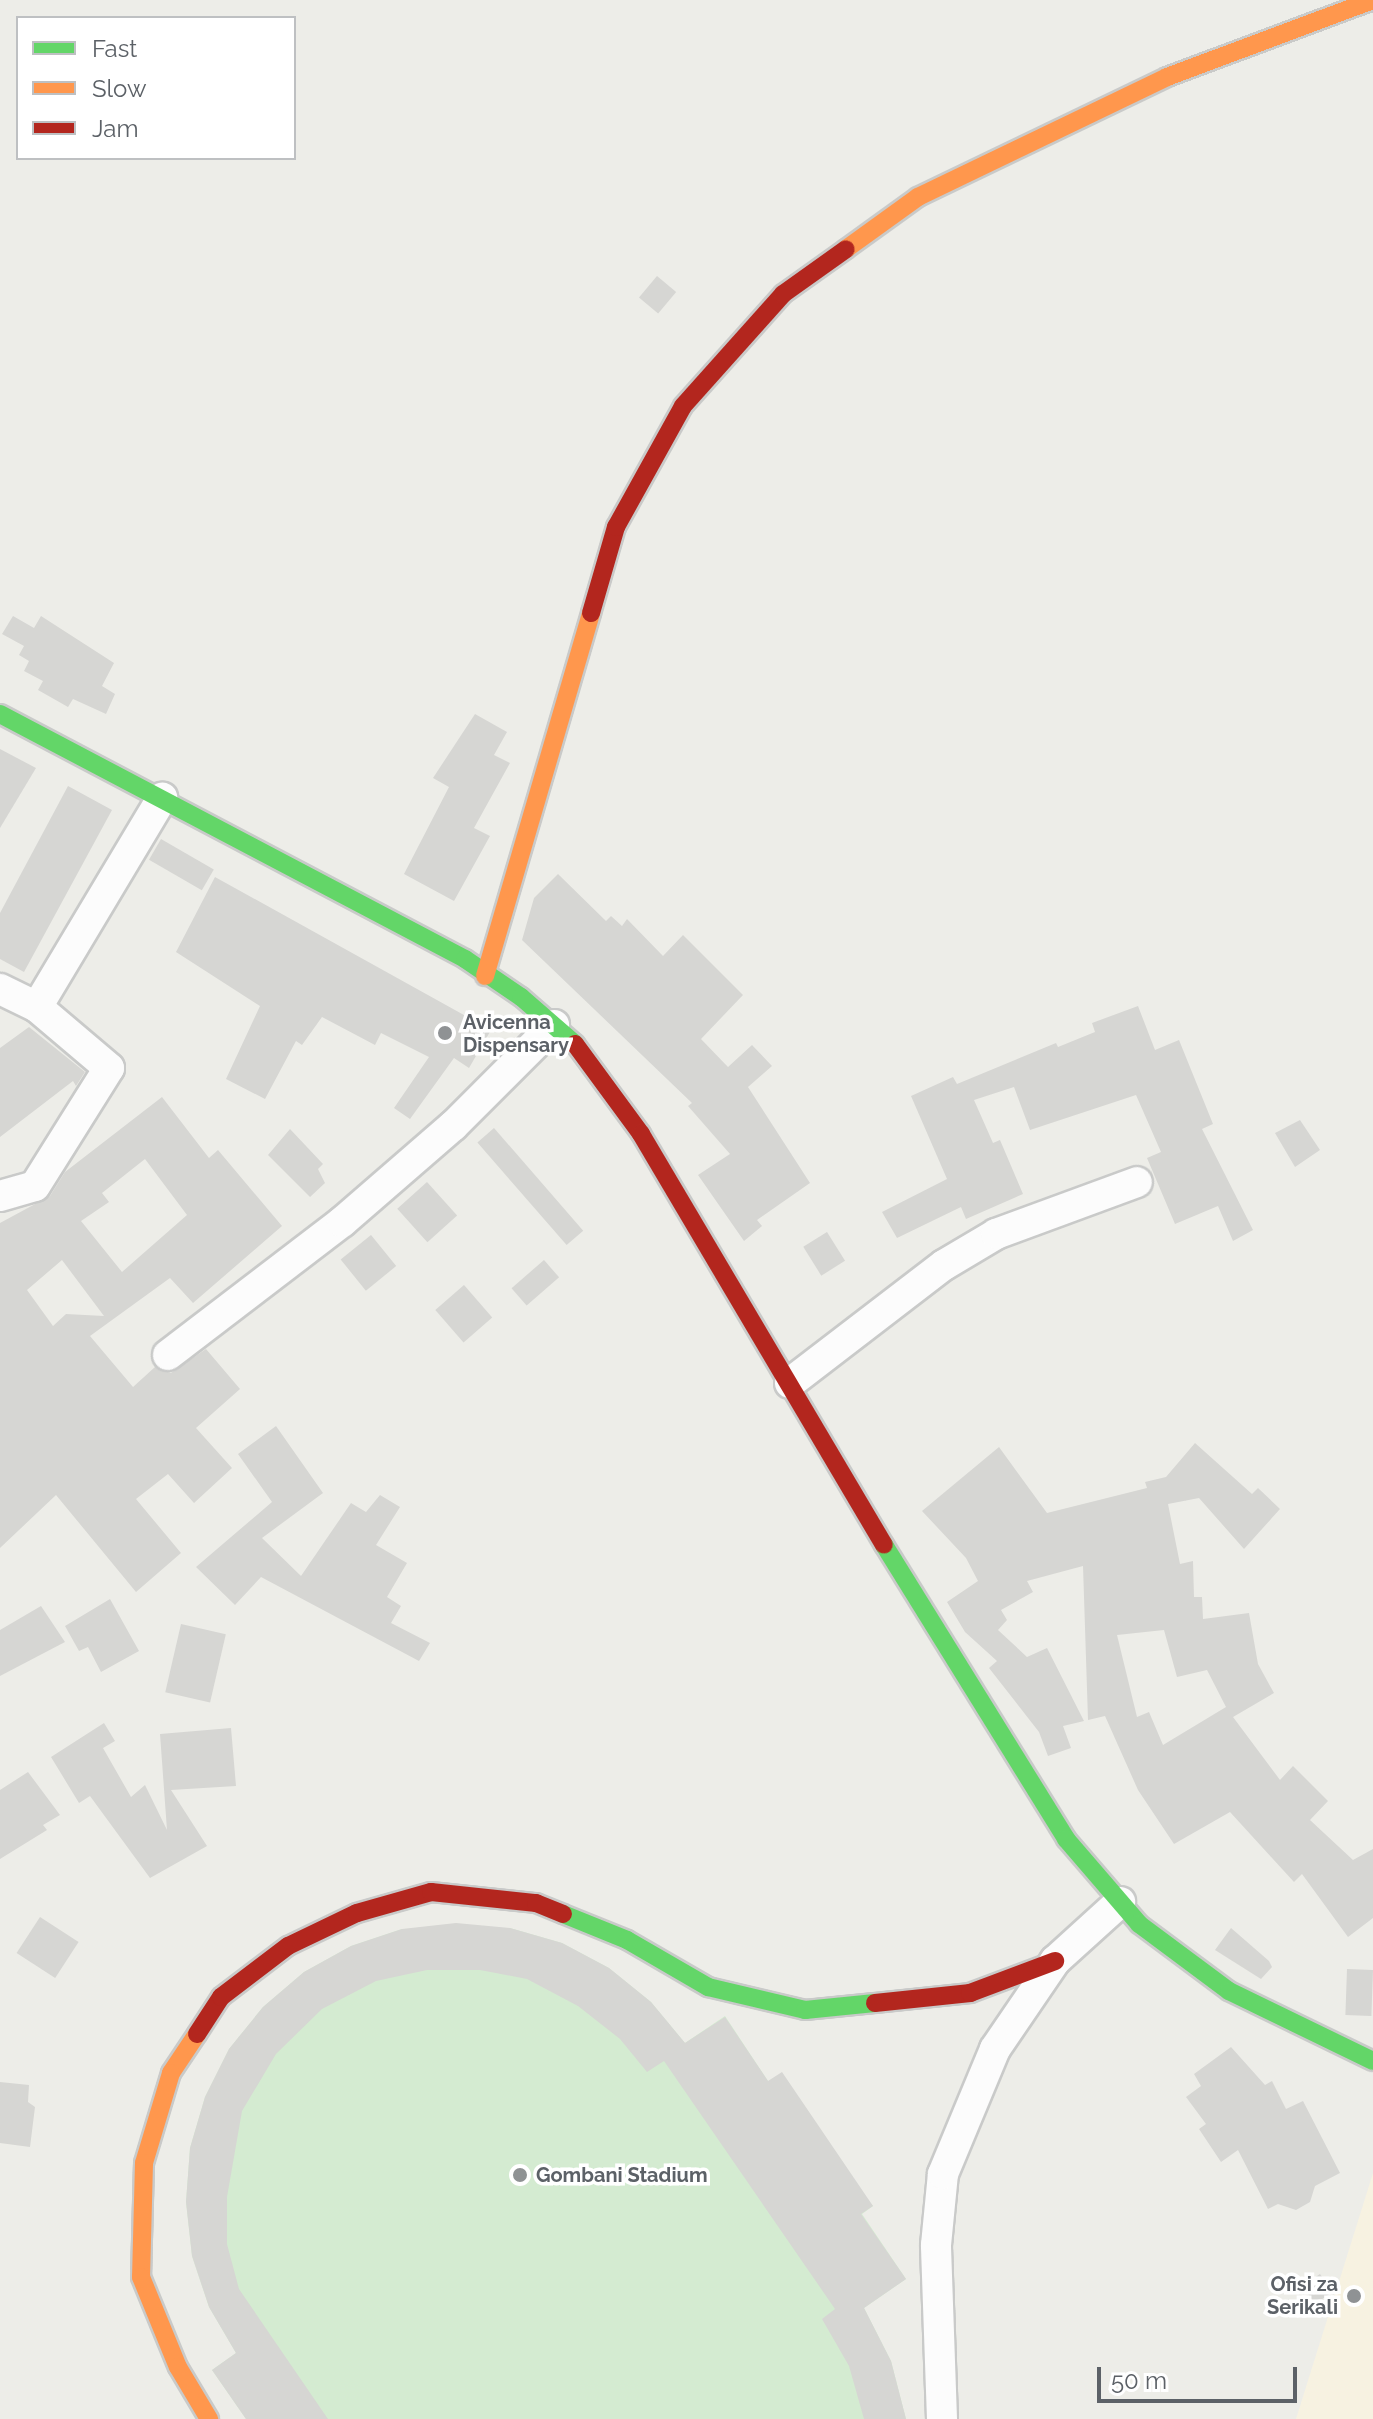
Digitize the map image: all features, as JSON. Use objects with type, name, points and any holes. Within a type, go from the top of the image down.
[{"type":"street","points":[[485,976],[616,527],[683,406],[783,294],[918,197],[1167,77],[1373,0]]},
{"type":"street","points":[[3,721],[162,798],[465,959],[485,976],[521,997],[573,1042],[641,1134],[979,1705],[1066,1839],[1139,1924],[1229,1991],[1373,2061]]},
{"type":"street","points":[[37,1007],[162,798]]},
{"type":"street","points":[[0,989],[37,1007],[109,1068],[35,1186],[0,1196]]},
{"type":"street","points":[[168,1355],[342,1222],[453,1126],[554,1025]]},
{"type":"street","points":[[790,1383],[944,1265],[996,1234],[1137,1182]]},
{"type":"street","points":[[209,2419],[178,2367],[141,2277],[144,2163],[171,2073],[221,1997],[288,1946],[357,1913],[431,1892],[536,1903],[627,1940],[708,1987],[805,2010],[970,1993],[1055,1961]]},
{"type":"street","points":[[942,2419],[936,2245],[943,2174],[995,2049],[1055,1961],[1120,1902]]},
{"type":"shaded area","name":"Ofisi za Serikali","points":[[1373,2173],[1373,2419],[1296,2419]]},
{"type":"green space","name":"Gombani Stadium","points":[[510,1928],[562,1943],[609,1968],[651,2002],[685,2043],[725,2016],[768,2081],[873,2206],[862,2214],[906,2279],[864,2308],[891,2361],[906,2419],[246,2419],[212,2370],[236,2353],[209,2307],[192,2256],[186,2202],[190,2148],[205,2097],[229,2049],[263,2007],[304,1972],[351,1946],[402,1929]]},
{"type":"building","points":[[657,276],[676,292],[658,314],[639,297]]},
{"type":"building","points":[[13,616],[34,628],[41,616],[114,663],[102,686],[115,694],[106,714],[73,699],[68,707],[38,690],[43,681],[24,671],[29,661],[19,655],[24,646],[2,634]]},
{"type":"building","points":[[475,714],[507,732],[494,755],[510,763],[474,828],[490,836],[454,901],[404,874],[449,787],[433,778]]},
{"type":"building","points":[[0,749],[36,768],[0,828]]},
{"type":"building","points":[[68,786],[112,810],[24,972],[0,959],[0,913]]},
{"type":"building","points":[[161,839],[214,870],[202,890],[149,860]]},
{"type":"building","points":[[558,874],[606,921],[611,916],[622,926],[627,919],[663,956],[683,935],[743,995],[701,1039],[728,1067],[752,1045],[772,1066],[748,1087],[810,1183],[757,1220],[762,1226],[744,1241],[698,1175],[730,1154],[688,1106],[692,1103],[522,940],[534,898]]},
{"type":"building","points":[[215,877],[491,1030],[469,1068],[454,1058],[410,1119],[394,1108],[429,1057],[381,1033],[375,1045],[322,1017],[302,1045],[296,1041],[265,1099],[226,1079],[260,1006],[176,952]]},
{"type":"building","points":[[1138,1006],[1155,1050],[1179,1040],[1213,1124],[1202,1129],[1253,1230],[1233,1241],[1218,1206],[1175,1224],[1147,1158],[1161,1152],[1136,1095],[1030,1130],[1014,1087],[974,1100],[993,1143],[1000,1140],[1023,1194],[966,1219],[961,1207],[897,1238],[882,1212],[947,1179],[911,1096],[953,1077],[957,1084],[1056,1043],[1058,1047],[1095,1032],[1092,1023]]},
{"type":"building","points":[[29,1027],[85,1072],[76,1086],[73,1081],[0,1137],[0,1048]]},
{"type":"building","points":[[162,1097],[209,1158],[218,1150],[282,1226],[193,1303],[170,1278],[90,1336],[133,1387],[155,1367],[171,1373],[206,1349],[240,1389],[196,1428],[232,1468],[194,1503],[168,1474],[136,1499],[181,1553],[136,1592],[56,1495],[0,1548],[0,1223],[50,1196],[65,1172]],"holes":[[[145,1159],[187,1215],[122,1272],[81,1221],[109,1202],[102,1193]],[[62,1260],[104,1316],[66,1314],[53,1326],[27,1290]]]},
{"type":"building","points":[[1300,1120],[1320,1150],[1295,1167],[1275,1133]]},
{"type":"building","points":[[494,1128],[583,1231],[567,1245],[477,1142]]},
{"type":"building","points":[[290,1129],[323,1164],[318,1169],[325,1183],[310,1197],[268,1155]]},
{"type":"building","points":[[427,1182],[457,1215],[427,1242],[397,1209]]},
{"type":"building","points":[[827,1232],[845,1261],[821,1276],[803,1247]]},
{"type":"building","points":[[371,1235],[396,1266],[366,1291],[341,1260]]},
{"type":"building","points":[[544,1260],[559,1277],[527,1306],[512,1288]]},
{"type":"building","points":[[464,1285],[492,1317],[464,1342],[435,1310]]},
{"type":"building","points":[[276,1426],[323,1493],[262,1538],[301,1576],[351,1503],[366,1512],[380,1495],[400,1507],[376,1545],[407,1563],[387,1597],[401,1606],[391,1623],[430,1643],[419,1661],[261,1577],[235,1605],[196,1567],[272,1502],[238,1454]]},
{"type":"building","points":[[1195,1443],[1252,1494],[1258,1488],[1280,1509],[1244,1549],[1199,1498],[1168,1504],[1180,1564],[1193,1561],[1194,1597],[1202,1597],[1203,1619],[1249,1613],[1258,1664],[1274,1693],[1233,1717],[1280,1780],[1293,1766],[1328,1801],[1310,1820],[1353,1860],[1373,1849],[1373,1918],[1348,1937],[1302,1874],[1294,1882],[1230,1812],[1174,1844],[1138,1790],[1105,1716],[1088,1720],[1083,1566],[1027,1581],[1033,1592],[1001,1610],[1007,1620],[998,1630],[1027,1657],[1047,1648],[1084,1721],[1063,1726],[1071,1748],[1048,1756],[1039,1732],[989,1668],[997,1661],[965,1632],[947,1602],[978,1581],[966,1558],[922,1511],[999,1447],[1047,1513],[1147,1488],[1145,1482],[1166,1477]],"holes":[[[1164,1630],[1177,1677],[1207,1670],[1226,1707],[1163,1745],[1149,1712],[1137,1717],[1117,1635]]]},
{"type":"building","points":[[110,1599],[139,1651],[101,1672],[88,1647],[79,1651],[65,1626]]},
{"type":"building","points":[[41,1606],[65,1642],[0,1676],[0,1630]]},
{"type":"building","points":[[181,1624],[226,1634],[210,1703],[165,1692]]},
{"type":"building","points":[[104,1723],[115,1741],[103,1748],[131,1797],[145,1785],[167,1830],[160,1734],[231,1728],[236,1786],[171,1790],[207,1846],[150,1878],[90,1796],[79,1803],[51,1757]]},
{"type":"building","points":[[28,1772],[60,1815],[43,1825],[47,1830],[0,1859],[0,1790]]},
{"type":"building","points":[[40,1917],[79,1942],[55,1978],[17,1953]]},
{"type":"building","points":[[456,1923],[510,1928],[562,1943],[609,1968],[651,2002],[685,2043],[725,2017],[768,2081],[782,2072],[873,2206],[861,2214],[906,2279],[864,2308],[891,2361],[906,2419],[864,2419],[849,2366],[822,2319],[835,2309],[664,2061],[647,2072],[620,2039],[578,2006],[527,1979],[480,1970],[427,1970],[376,1981],[322,2009],[276,2054],[242,2111],[227,2197],[227,2244],[239,2289],[328,2419],[246,2419],[212,2370],[236,2353],[209,2307],[192,2256],[186,2202],[190,2148],[205,2097],[229,2049],[263,2007],[304,1972],[351,1946],[402,1929]]},
{"type":"building","points":[[1231,1928],[1269,1961],[1272,1967],[1261,1979],[1215,1950]]},
{"type":"building","points":[[1347,1969],[1373,1970],[1371,2016],[1345,2015]]},
{"type":"building","points":[[1231,2047],[1265,2085],[1272,2081],[1286,2109],[1303,2101],[1340,2173],[1315,2186],[1310,2202],[1296,2210],[1278,2204],[1268,2209],[1238,2150],[1221,2162],[1199,2129],[1206,2124],[1186,2097],[1201,2086],[1194,2074]]},
{"type":"building","points":[[0,2082],[29,2085],[28,2102],[35,2107],[30,2147],[0,2143]]},
{"type":"building","points":[[1320,2274],[1332,2292],[1315,2304],[1303,2286]]},
{"type":"traffic: fast","points":[[0,714],[465,959],[521,997],[575,1044]]},
{"type":"traffic: fast","points":[[884,1545],[1066,1839],[1139,1924],[1229,1991],[1373,2061]]},
{"type":"traffic: fast","points":[[563,1914],[627,1940],[708,1987],[805,2010],[875,2003]]},
{"type":"traffic: slow","points":[[846,249],[918,197],[1167,77],[1373,0]]},
{"type":"traffic: slow","points":[[485,976],[591,613]]},
{"type":"traffic: slow","points":[[197,2034],[171,2073],[144,2163],[141,2277],[178,2367],[209,2419]]},
{"type":"traffic: jam","points":[[591,613],[616,527],[683,406],[783,294],[846,249]]},
{"type":"traffic: jam","points":[[575,1044],[641,1134],[884,1545]]},
{"type":"traffic: jam","points":[[197,2034],[221,1997],[288,1946],[357,1913],[431,1892],[536,1903],[563,1914]]},
{"type":"traffic: jam","points":[[875,2003],[970,1993],[1055,1961]]},
{"type":"place","name":"Avicenna Dispensary","points":[[445,1033]]},
{"type":"place","name":"Gombani Stadium","points":[[520,2175]]},
{"type":"place","name":"Ofisi za Serikali","points":[[1354,2296]]}]
